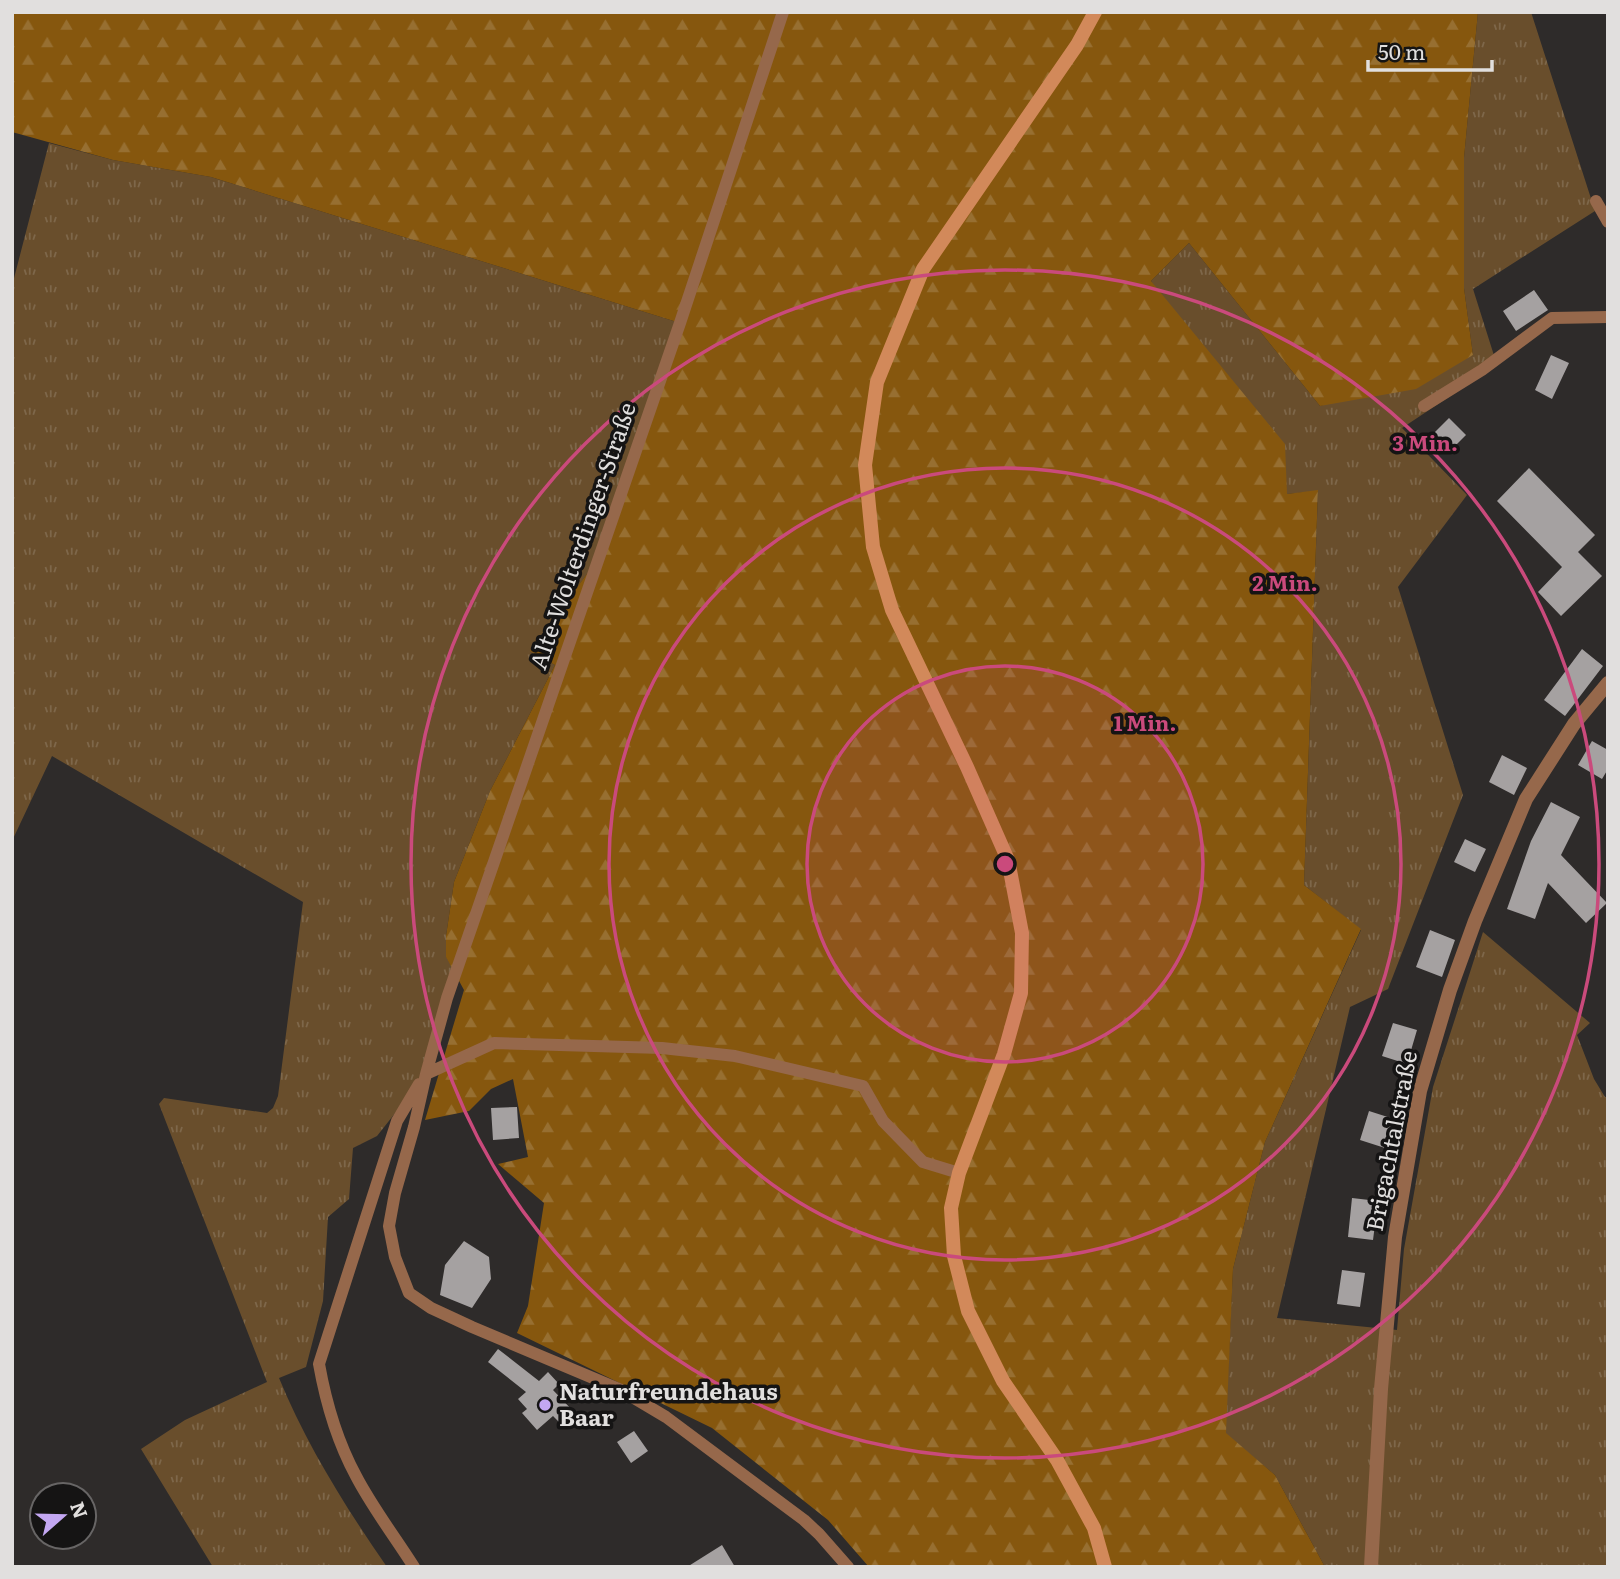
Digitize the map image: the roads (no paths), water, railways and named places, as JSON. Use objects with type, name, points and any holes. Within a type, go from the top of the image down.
[{"type":"main road","points":[[1095,12],[1077,45],[923,269],[877,382],[865,466],[873,547],[891,610],[967,767],[1008,860],[1021,933],[1021,993],[1004,1054],[959,1173],[951,1208],[954,1256],[968,1311],[1003,1381],[1057,1460],[1094,1528],[1105,1567]]},
{"type":"street","name":"Alte-Wolterdinger-Straße","points":[[783,12],[680,323],[455,973],[426,1073],[389,1226],[395,1257],[409,1293],[431,1308],[472,1327],[618,1389],[666,1417],[804,1520],[848,1567]]},
{"type":"street","points":[[1596,201],[1608,222]]},
{"type":"street","points":[[1424,406],[1482,370],[1552,318],[1608,317]]},
{"type":"street","name":"Brigachtalstraße","points":[[1371,1567],[1381,1389],[1395,1237],[1420,1091],[1450,990],[1475,921],[1526,799],[1574,724],[1608,683]]},
{"type":"street","points":[[426,1073],[494,1042],[662,1048],[735,1056],[863,1086],[883,1121],[923,1162],[959,1173]]},
{"type":"street","name":"Alte-Wolterdinger-Straße","points":[[414,1567],[356,1476],[333,1423],[319,1364],[397,1121],[426,1073]]},
{"type":"place","name":"Naturfreundehaus Baar","points":[[545,1405]]}]
